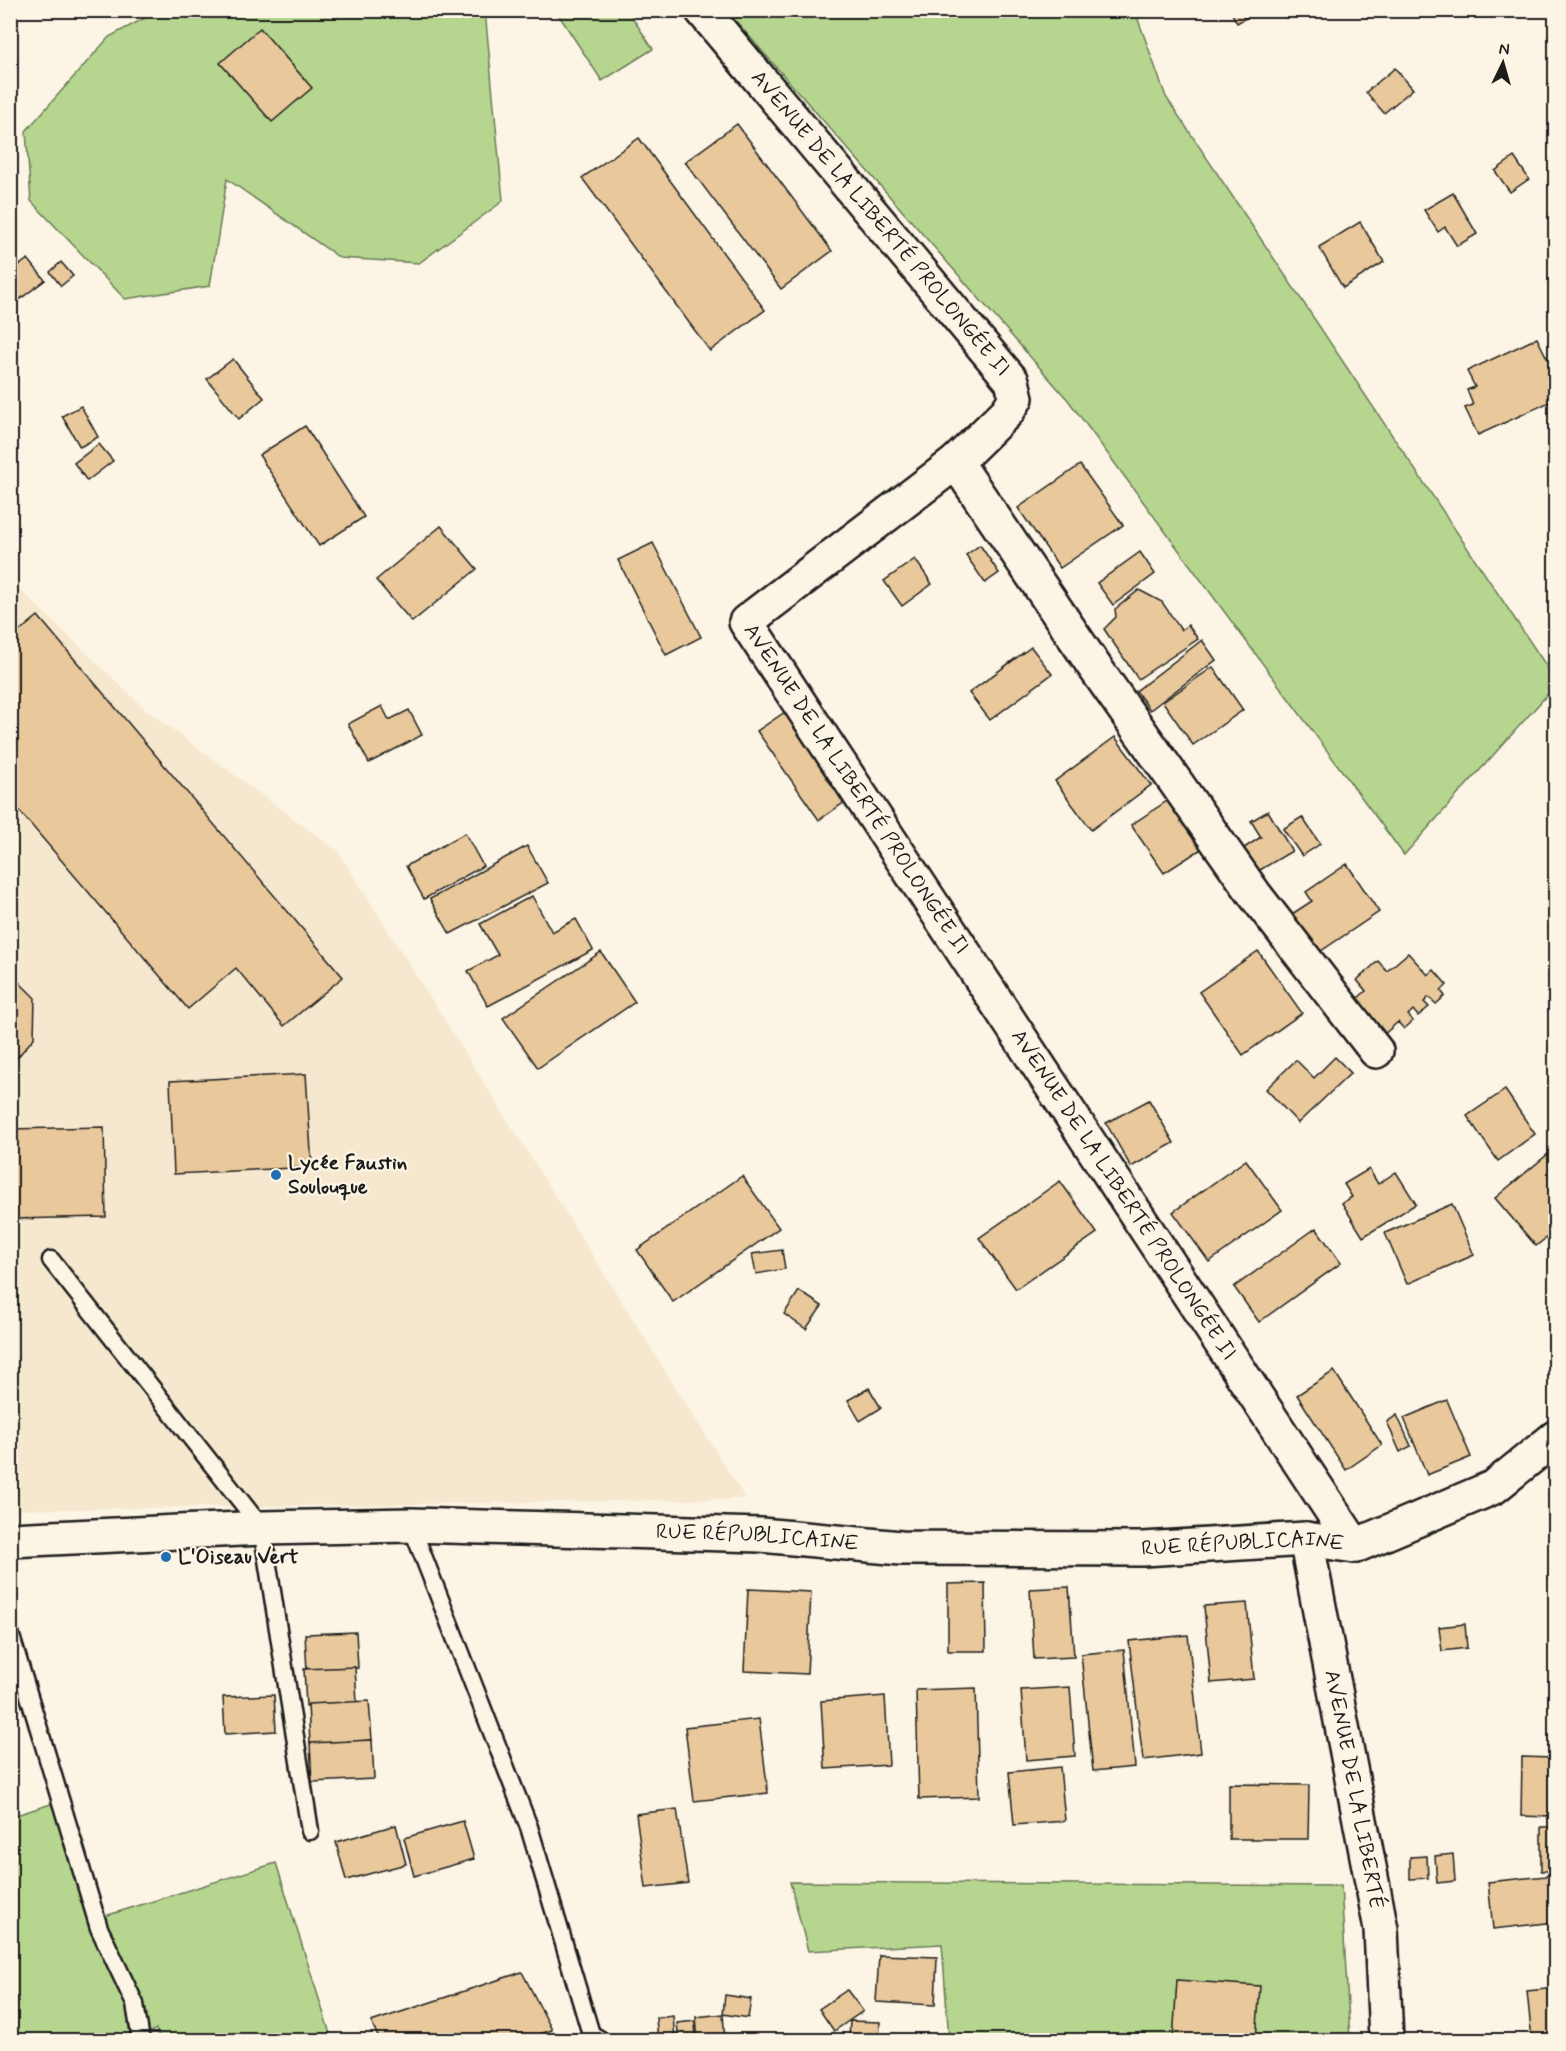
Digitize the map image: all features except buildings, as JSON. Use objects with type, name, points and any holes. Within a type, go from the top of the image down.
[{"type":"street","name":"AVENUE DE LA LIBERTÉ PROLONGÉE II","points":[[702,10],[1012,381],[1016,398],[1007,412],[956,462],[746,622],[1355,1546]]},
{"type":"street","points":[[956,462],[1101,676],[1255,895],[1376,1051]]},
{"type":"street","name":"RUE RÉPUBLICAINE","points":[[10,1540],[262,1528],[411,1525],[761,1535],[901,1548],[1143,1549],[1306,1539],[1355,1546],[1494,1487],[1556,1437]]},
{"type":"street","name":"AVENUE DE LA LIBERTÉ","points":[[1306,1539],[1381,1929],[1386,2040]]},
{"type":"lane","points":[[51,1260],[262,1528],[310,1832]]},
{"type":"lane","points":[[411,1525],[529,1827],[591,2034],[601,2040]]},
{"type":"lane","points":[[10,1633],[99,1928],[135,2004],[141,2040]]},
{"type":"shaded area","name":"Lycée Faustin Soulouque","points":[[10,580],[145,709],[338,851],[746,1499],[11,1510]]},
{"type":"green space","points":[[158,11],[485,11],[503,201],[419,263],[340,258],[227,179],[210,286],[125,299],[31,201],[26,131],[109,37]]},
{"type":"green space","points":[[556,11],[628,11],[653,49],[602,81]]},
{"type":"green space","points":[[727,11],[1135,11],[1166,97],[1555,679],[1555,686],[1404,855],[1068,400]]},
{"type":"green space","points":[[54,1803],[105,1916],[276,1863],[332,2040],[160,2040],[156,2029],[136,2040],[11,2040],[10,1817]]},
{"type":"green space","points":[[790,1882],[1341,1886],[1350,2040],[949,2040],[942,1944],[808,1951]]},
{"type":"place","name":"Lycée Faustin Soulouque","points":[[276,1175]]},
{"type":"place","name":"L'Oiseau Vert","points":[[166,1557]]}]
